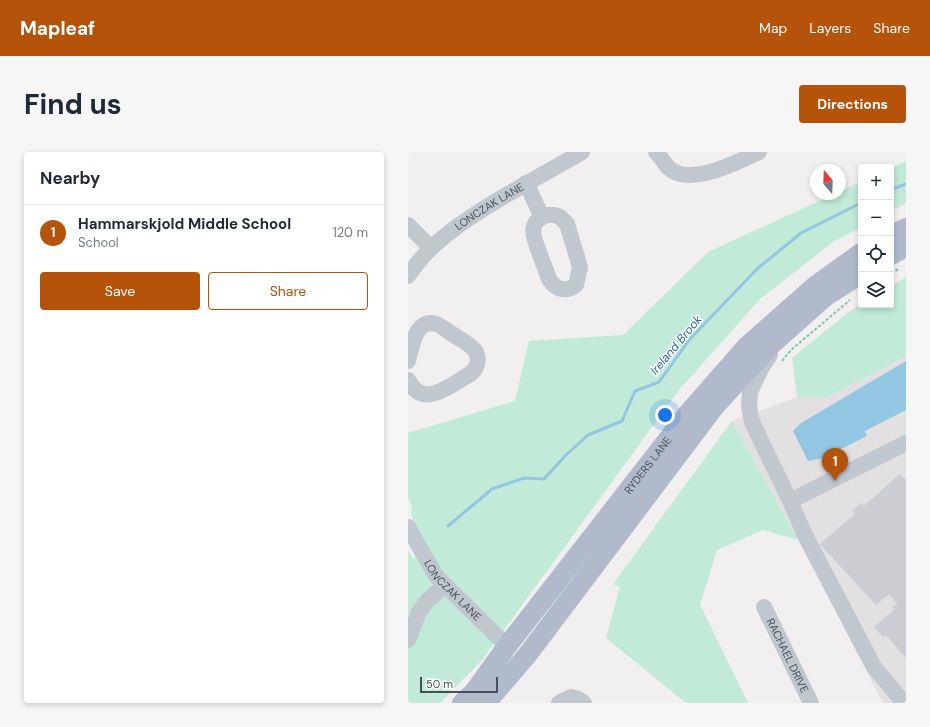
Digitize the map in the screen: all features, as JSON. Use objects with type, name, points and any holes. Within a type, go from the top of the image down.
[{"type":"main road","points":[[894,234],[906,228]]},
{"type":"main road","points":[[894,253],[906,247]]},
{"type":"main road","name":"RYDERS LANE","points":[[462,703],[474,692],[507,646],[690,411],[746,347],[815,286],[858,255]]},
{"type":"main road","name":"RYDERS LANE","points":[[486,703],[528,654],[715,406],[772,344],[826,296],[858,276]]},
{"type":"street","name":"LONCZAK LANE","points":[[408,276],[431,248],[458,225],[526,183],[582,152]]},
{"type":"street","points":[[656,152],[670,169],[682,174],[698,174],[744,160],[759,152]]},
{"type":"street","points":[[526,183],[542,217]]},
{"type":"street","points":[[408,226],[431,248]]},
{"type":"street","points":[[408,361],[419,328],[432,323],[440,326],[470,346],[477,354],[478,360],[476,367],[472,372],[440,392],[433,394],[419,392],[413,388],[408,380]]},
{"type":"street","points":[[783,334],[761,369],[750,392],[749,407],[752,422],[804,533],[874,667],[904,703]]},
{"type":"street","points":[[790,501],[906,443]]},
{"type":"street","name":"LONCZAK LANE","points":[[408,527],[436,576],[507,646]]},
{"type":"street","points":[[408,640],[419,612],[427,601],[445,585]]},
{"type":"street","name":"RACHAEL DRIVE","points":[[764,607],[811,703]]},
{"type":"street","points":[[559,703],[571,697],[584,703]]},
{"type":"path","points":[[782,361],[791,350],[844,304],[855,297]]},
{"type":"shaded area","points":[[906,356],[906,703],[883,703],[798,540],[732,421],[797,397],[828,397]]},
{"type":"green space","points":[[906,161],[906,203],[894,209],[894,200],[894,167]]},
{"type":"green space","points":[[858,183],[858,229],[833,242],[760,299],[679,390],[482,660],[440,703],[408,703],[408,550],[415,561],[411,503],[408,498],[408,433],[515,401],[529,341],[623,335],[708,252],[821,200],[846,200],[846,188]]},
{"type":"green space","points":[[906,277],[906,356],[828,397],[797,397],[792,358],[858,306],[858,308],[894,308],[894,284]]},
{"type":"green space","points":[[732,421],[798,540],[763,530],[717,550],[700,605],[748,703],[686,703],[606,638],[620,587],[613,584]]},
{"type":"water","points":[[906,361],[906,410],[865,431],[867,436],[823,458],[808,461],[793,431],[801,423]]},
{"type":"building","points":[[900,474],[906,480],[906,658],[886,635],[883,637],[874,627],[894,610],[892,607],[897,603],[889,594],[876,605],[820,544],[855,514],[852,511],[861,503],[864,506]]},
{"type":"waterway","name":"Ireland Brook","points":[[894,189],[906,184]]},
{"type":"waterway","name":"Ireland Brook","points":[[448,526],[492,489],[524,478],[544,479],[565,456],[588,435],[622,421],[635,391],[659,382],[689,340],[757,269],[801,233],[858,204]]},
{"type":"place","name":"Hammarskjold Middle School","points":[[835,481]]}]
